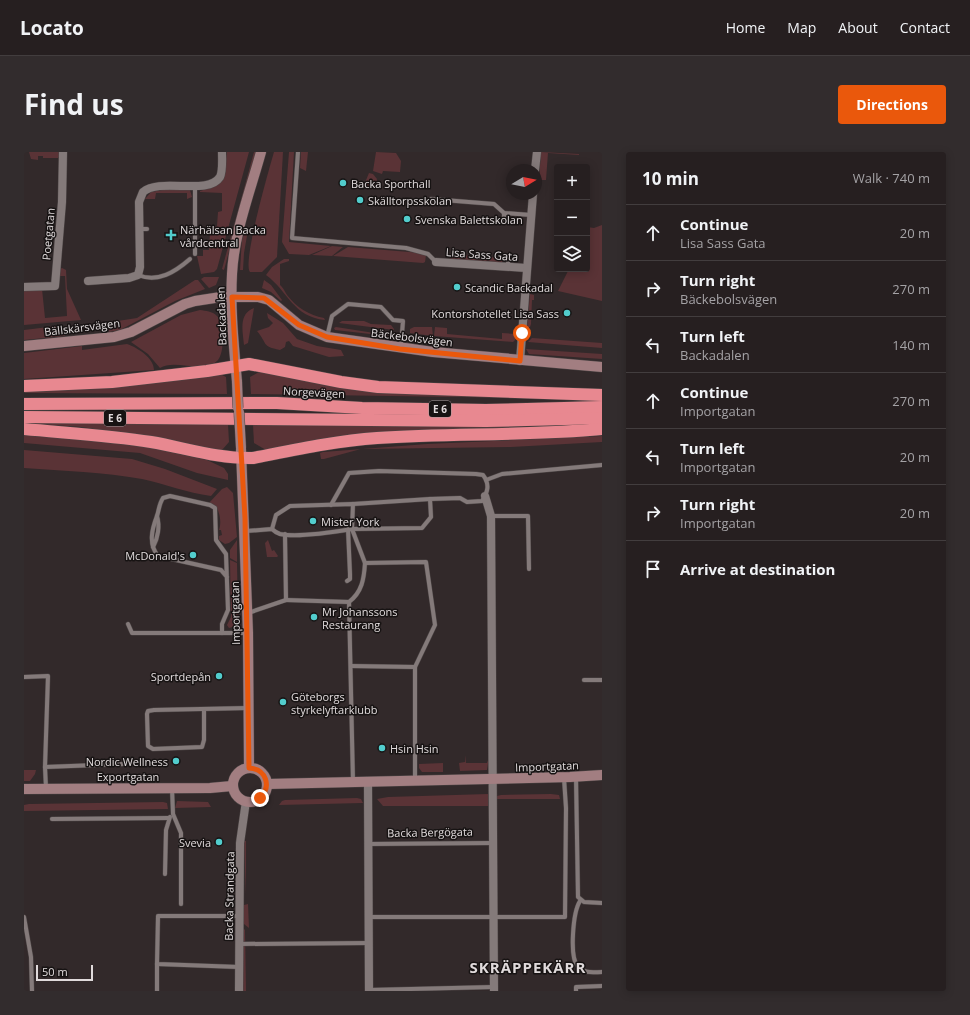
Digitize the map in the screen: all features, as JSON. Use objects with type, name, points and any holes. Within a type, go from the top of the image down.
[{"type":"highway","points":[[24,386],[112,382],[255,364],[341,382],[378,387],[602,395]]},
{"type":"highway","name":"Norgevägen","points":[[24,404],[270,403],[362,408],[486,410],[602,408]]},
{"type":"highway","name":"E 6","points":[[24,417],[486,421],[602,418]]},
{"type":"highway","points":[[24,429],[151,442],[220,457],[241,453],[253,458],[336,442],[377,438],[515,435],[602,429]]},
{"type":"street","name":"Poetgatan","points":[[24,287],[55,286],[62,202],[63,152]]},
{"type":"street","points":[[88,281],[128,278],[138,274],[140,267],[143,229],[139,202],[142,194],[146,190],[155,187],[195,186],[211,183],[220,176],[222,152]]},
{"type":"street","name":"Backadalen","points":[[241,453],[232,297],[234,253],[261,152]]},
{"type":"street","points":[[536,164],[537,152]]},
{"type":"street","name":"Lisa Sass Gata","points":[[520,361],[526,268],[533,200]]},
{"type":"street","name":"Lisa Sass Gata","points":[[436,262],[526,268]]},
{"type":"street","name":"Bäckebolsvägen","points":[[232,297],[264,298],[299,325],[327,337],[400,349],[520,361],[602,367]]},
{"type":"street","name":"Bällskärsvägen","points":[[24,346],[114,337],[137,329],[185,304],[210,298],[232,297]]},
{"type":"street","name":"Importgatan","points":[[241,453],[246,531],[249,768]]},
{"type":"street","points":[[485,496],[491,516],[494,989]]},
{"type":"street","points":[[249,768],[261,772],[267,784],[265,792],[254,802],[246,802],[236,796],[232,786],[237,773],[249,768]]},
{"type":"street","name":"Importgatan","points":[[267,784],[564,778],[602,775]]},
{"type":"street","points":[[368,783],[369,990]]},
{"type":"street","name":"Exportgatan","points":[[24,789],[210,788],[232,786]]},
{"type":"street","name":"Backa Strandgata","points":[[239,991],[240,843],[246,802]]},
{"type":"lane","points":[[298,152],[292,238],[406,248],[428,254],[436,262]]},
{"type":"lane","points":[[194,254],[193,228],[195,186]]},
{"type":"lane","points":[[431,199],[494,204],[504,212],[532,215]]},
{"type":"lane","points":[[504,212],[504,219]]},
{"type":"lane","points":[[508,257],[508,267]]},
{"type":"lane","points":[[138,274],[146,278],[164,276],[190,259]]},
{"type":"lane","points":[[327,337],[332,316],[348,304],[381,307],[393,320],[403,321],[400,349]]},
{"type":"lane","points":[[486,480],[502,474],[602,465]]},
{"type":"lane","points":[[272,529],[276,515],[290,506],[331,505],[353,504],[460,498],[467,502],[476,503],[482,501],[488,487],[483,475],[476,474],[379,471],[349,473],[331,505]]},
{"type":"lane","points":[[222,633],[222,624],[228,610],[227,577],[226,554],[216,540],[216,511],[213,506],[167,496],[161,501],[157,516],[159,523],[156,541],[153,547],[158,556],[221,570],[227,577]]},
{"type":"lane","points":[[246,531],[272,529],[278,534],[285,534],[329,533],[350,529],[422,528],[431,517],[430,499]]},
{"type":"lane","points":[[347,581],[350,578],[350,529],[353,504]]},
{"type":"lane","points":[[491,516],[528,516],[529,569]]},
{"type":"lane","points":[[248,613],[286,600],[349,602],[356,597],[362,586],[366,563],[350,529]]},
{"type":"lane","points":[[285,534],[286,600]]},
{"type":"lane","points":[[366,563],[426,562],[435,625],[415,667],[415,781]]},
{"type":"lane","points":[[349,602],[354,783]]},
{"type":"lane","points":[[128,624],[132,633],[248,633]]},
{"type":"lane","points":[[351,666],[415,667]]},
{"type":"lane","points":[[24,677],[48,676],[45,767],[46,789]]},
{"type":"lane","points":[[584,680],[602,680]]},
{"type":"lane","points":[[204,709],[204,740],[202,747],[153,749],[148,746],[148,711],[204,709],[248,708]]},
{"type":"lane","points":[[45,767],[123,764]]},
{"type":"lane","points":[[576,777],[577,876],[580,901],[575,917],[575,961],[578,968],[585,972],[602,972]]},
{"type":"lane","points":[[368,917],[565,917],[566,808],[564,778]]},
{"type":"lane","points":[[172,788],[173,814],[181,832],[181,904]]},
{"type":"lane","points":[[165,874],[166,830],[173,814]]},
{"type":"lane","points":[[52,819],[170,818]]},
{"type":"lane","name":"Backa Bergögata","points":[[368,844],[493,843]]},
{"type":"lane","points":[[580,901],[602,903]]},
{"type":"lane","points":[[24,916],[31,956],[32,991]]},
{"type":"lane","points":[[157,991],[158,916],[240,916]]},
{"type":"lane","points":[[239,944],[369,943]]},
{"type":"lane","points":[[158,964],[239,967]]},
{"type":"lane","points":[[576,991],[576,987],[602,986]]},
{"type":"lane","points":[[369,990],[494,989]]},
{"type":"shaded area","points":[[29,152],[62,152],[58,158],[43,158],[43,156],[38,156],[38,160],[31,159]]},
{"type":"shaded area","points":[[227,152],[249,152],[217,269],[214,272],[201,274],[197,256],[203,256],[203,250],[209,250],[210,232],[214,232],[214,227],[217,226],[218,212],[222,211],[222,193],[200,191],[216,186],[223,179]]},
{"type":"shaded area","points":[[254,152],[256,152],[224,270],[222,269]]},
{"type":"shaded area","points":[[274,152],[283,152],[277,257],[262,272],[250,272],[250,252],[253,235]]},
{"type":"shaded area","points":[[289,152],[294,152],[289,242],[331,246],[309,255],[289,254],[282,242]]},
{"type":"shaded area","points":[[301,152],[308,152],[306,171],[300,168]]},
{"type":"shaded area","points":[[376,152],[396,153],[401,161],[400,172],[383,171],[382,174],[373,171]]},
{"type":"shaded area","points":[[541,152],[579,154],[548,153],[546,180],[542,180],[542,164],[540,164]]},
{"type":"shaded area","points":[[369,173],[373,174],[377,179],[375,186],[372,187],[364,185]]},
{"type":"shaded area","points":[[162,190],[190,190],[192,197],[187,199],[187,193],[156,193],[155,199],[145,199],[151,192]]},
{"type":"shaded area","points":[[602,225],[602,301],[558,291],[568,272],[590,272],[590,227],[594,228]]},
{"type":"shaded area","points":[[248,230],[243,270],[240,270],[242,238]]},
{"type":"shaded area","points":[[332,246],[343,247],[332,256],[312,255]]},
{"type":"shaded area","points":[[348,247],[422,253],[426,255],[425,262],[333,256]]},
{"type":"shaded area","points":[[446,254],[504,258],[501,264],[453,261]]},
{"type":"shaded area","points":[[284,259],[289,259],[289,261],[280,264],[280,285],[291,300],[299,307],[308,313],[324,318],[325,320],[314,318],[298,309],[274,281],[266,275],[272,267]]},
{"type":"shaded area","points":[[62,268],[66,270],[67,289],[81,320],[24,325],[24,289],[42,289],[45,318],[67,316],[65,276],[60,276],[60,269]]},
{"type":"shaded area","points":[[204,277],[219,277],[216,285],[209,288],[201,279]]},
{"type":"shaded area","points":[[195,280],[198,280],[205,289],[175,301],[120,330],[109,332],[108,327],[111,322],[137,318]]},
{"type":"shaded area","points":[[264,280],[271,285],[282,300],[281,301],[271,292],[262,288]]},
{"type":"shaded area","points":[[530,294],[534,295],[534,300],[532,300],[531,324],[530,327],[527,327]]},
{"type":"shaded area","points":[[254,308],[248,343],[244,345],[244,319],[246,314]]},
{"type":"shaded area","points":[[200,310],[215,314],[221,325],[223,338],[222,351],[218,360],[212,364],[205,366],[166,365],[160,368],[148,354],[131,342],[181,315]]},
{"type":"shaded area","points":[[267,313],[283,323],[297,339],[317,346],[341,350],[344,356],[329,357],[293,346],[289,341],[286,342],[285,347],[280,350],[267,346],[257,331],[269,327],[273,323],[268,318]]},
{"type":"shaded area","points":[[342,321],[364,321],[371,324],[391,325],[394,330],[339,323]]},
{"type":"shaded area","points":[[57,326],[65,336],[24,340],[24,330]]},
{"type":"shaded area","points":[[336,327],[388,336],[335,330],[334,328]]},
{"type":"shaded area","points":[[414,327],[432,327],[433,336],[410,333],[410,329]]},
{"type":"shaded area","points":[[435,327],[447,328],[447,334],[502,339],[502,333],[516,334],[513,342],[434,336]]},
{"type":"shaded area","points":[[532,338],[602,343],[602,348],[528,342]]},
{"type":"shaded area","points":[[127,344],[145,354],[151,361],[154,370],[24,379],[24,353],[82,346],[82,350]]},
{"type":"shaded area","points":[[526,349],[602,354],[602,359],[529,354]]},
{"type":"shaded area","points":[[259,372],[520,398],[251,394],[250,377]]},
{"type":"shaded area","points":[[220,374],[226,377],[227,394],[25,393],[24,391]]},
{"type":"shaded area","points":[[24,423],[110,423],[111,425],[114,423],[228,424],[229,442],[222,450],[219,450],[169,440],[81,427]]},
{"type":"shaded area","points":[[253,425],[510,428],[266,450],[254,443]]},
{"type":"shaded area","points":[[24,433],[138,445],[207,460],[224,468],[228,474],[228,480],[197,473],[140,453],[24,443]]},
{"type":"shaded area","points":[[602,436],[602,442],[511,447],[362,449],[427,444]]},
{"type":"shaded area","points":[[361,449],[321,459],[320,453],[323,452]]},
{"type":"shaded area","points":[[24,450],[132,459],[165,469],[217,489],[211,496],[193,493],[142,479],[98,473],[24,468]]},
{"type":"shaded area","points":[[227,487],[233,493],[237,537],[225,544],[219,540],[219,536],[222,535],[221,530],[219,530],[220,518],[218,510],[213,504],[209,503],[222,489]]},
{"type":"shaded area","points":[[237,540],[237,562],[230,558],[230,550]]},
{"type":"shaded area","points":[[268,540],[272,551],[274,550],[278,556],[277,557],[267,557],[265,543]]},
{"type":"shaded area","points":[[230,560],[237,563],[238,620],[236,626],[229,628],[227,625],[231,617]]},
{"type":"shaded area","points":[[465,755],[466,763],[487,763],[489,757],[487,770],[460,771],[459,763],[465,762]]},
{"type":"shaded area","points":[[443,763],[443,772],[422,772],[419,768],[419,764]]},
{"type":"shaded area","points":[[24,770],[36,770],[30,781],[24,781]]},
{"type":"shaded area","points":[[488,794],[488,806],[383,806],[377,799],[388,797]]},
{"type":"shaded area","points":[[501,795],[559,795],[560,799],[497,799],[497,796]]},
{"type":"shaded area","points":[[361,799],[363,803],[279,805],[285,800]]},
{"type":"shaded area","points":[[177,801],[208,802],[211,807],[175,808]]},
{"type":"shaded area","points":[[167,803],[168,809],[24,811],[24,805],[29,804]]},
{"type":"shaded area","points":[[244,841],[246,841],[246,895]]},
{"type":"shaded area","points":[[248,904],[249,928],[244,924],[243,908],[244,905]]},
{"type":"shaded area","points":[[243,928],[245,930],[246,991],[242,991]]},
{"type":"place","name":"Backa Sporthall","points":[[343,183]]},
{"type":"place","name":"Skälltorpsskolan","points":[[360,200]]},
{"type":"place","name":"Svenska Balettskolan","points":[[407,219]]},
{"type":"place","name":"Närhälsan Backa vårdcentral","points":[[171,235]]},
{"type":"place","name":"Scandic Backadal","points":[[457,287]]},
{"type":"place","name":"Kontorshotellet Lisa Sass","points":[[567,313]]},
{"type":"place","name":"Mister York","points":[[313,521]]},
{"type":"place","name":"McDonald's","points":[[193,555]]},
{"type":"place","name":"Mr Johanssons Restaurang","points":[[314,617]]},
{"type":"place","name":"Sportdepån","points":[[219,676]]},
{"type":"place","name":"Göteborgs styrkelyftarklubb","points":[[283,702]]},
{"type":"place","name":"Hsin Hsin","points":[[382,748]]},
{"type":"place","name":"Nordic Wellness","points":[[176,761]]},
{"type":"place","name":"Svevia","points":[[219,842]]},
{"type":"district","name":"SKRÄPPEKÄRR","points":[[528,967]]},
{"type":"route","points":[[260,798],[266,790],[266,779],[259,770],[249,768],[245,518],[232,297],[258,297],[269,300],[299,325],[327,337],[400,349],[520,361],[522,333]]}]
